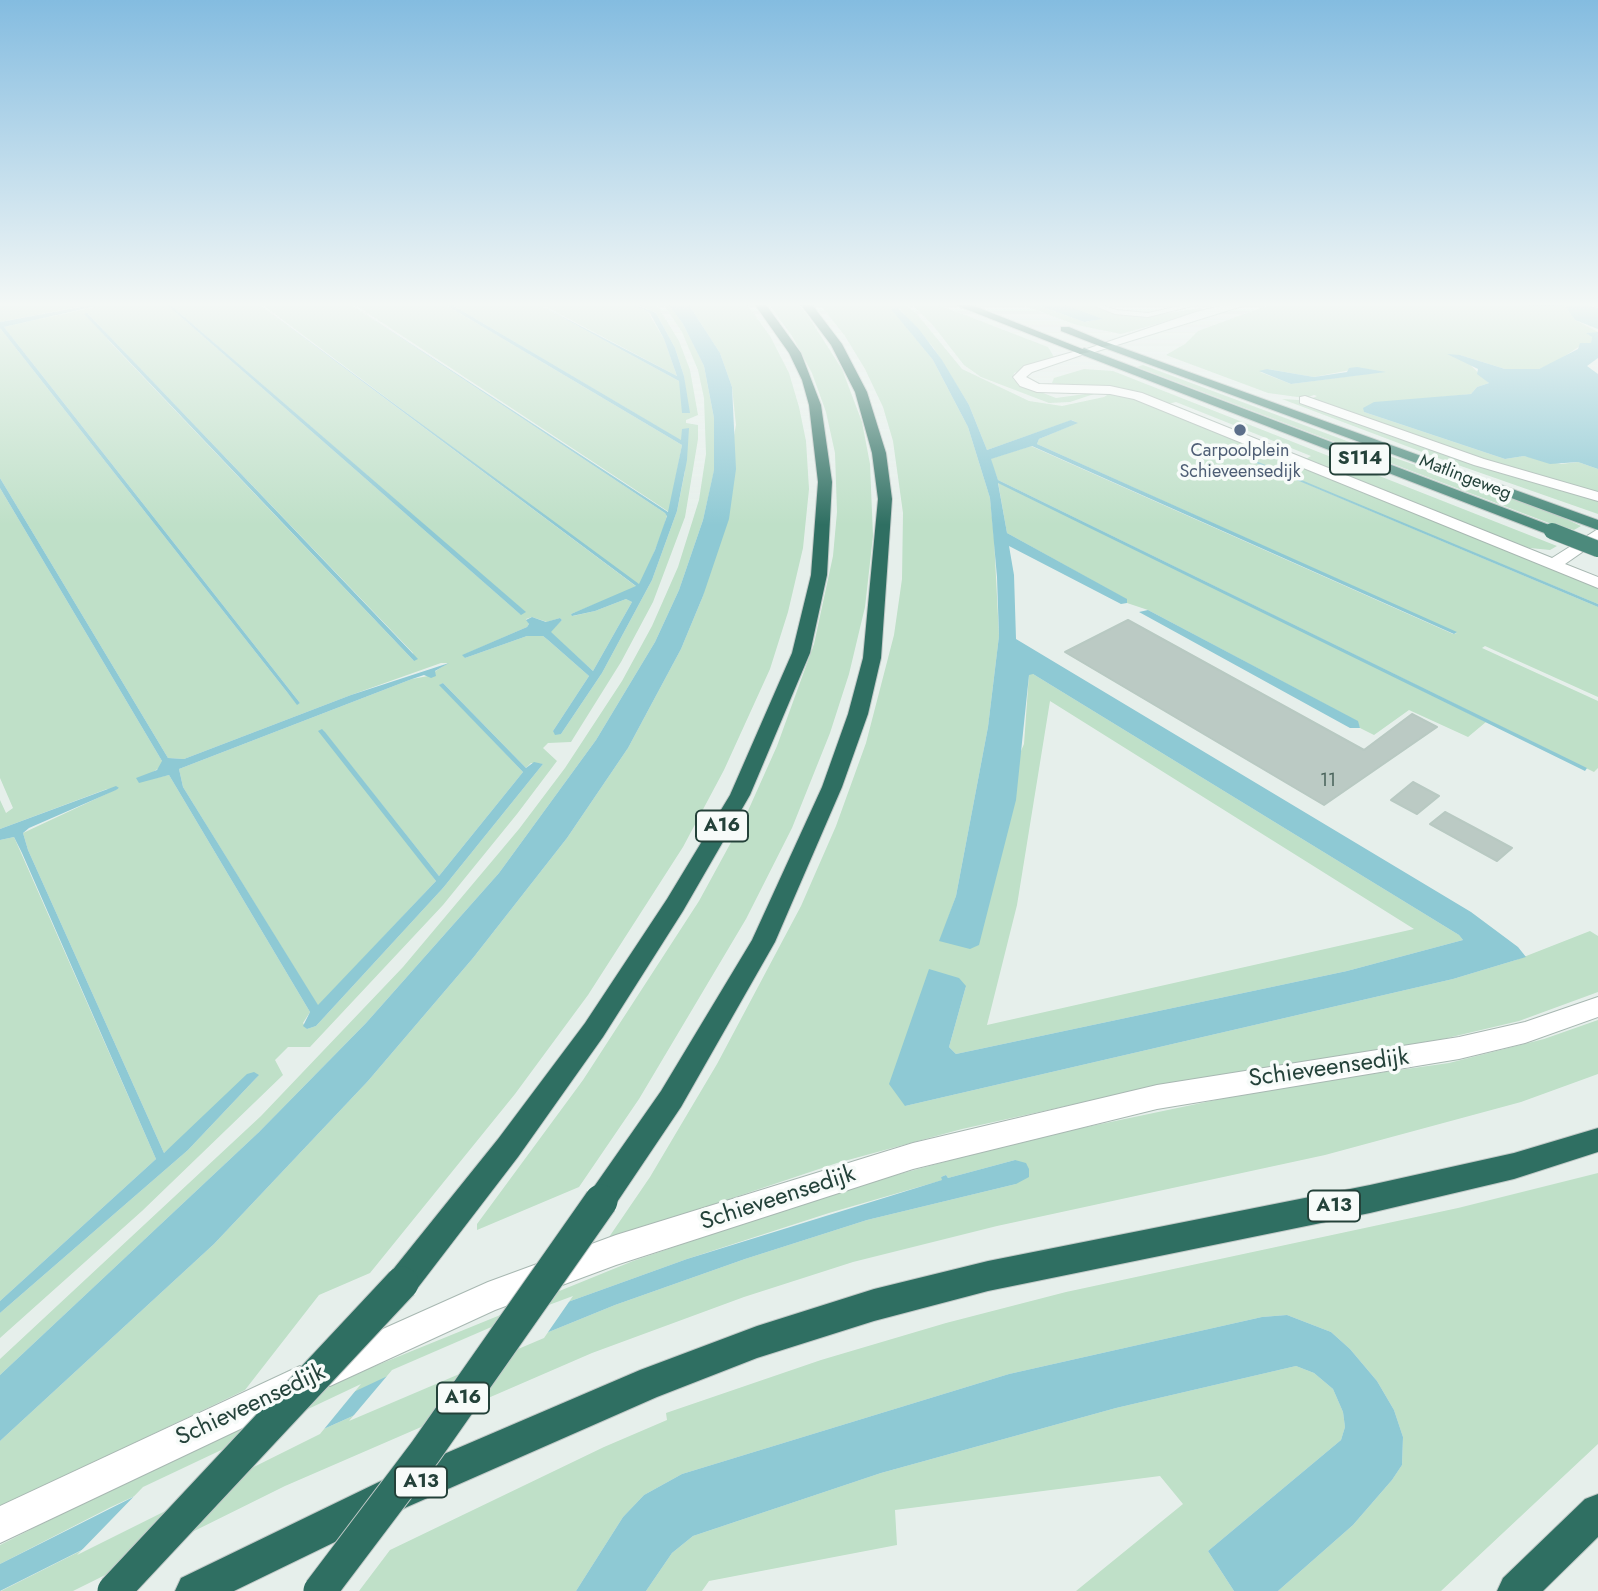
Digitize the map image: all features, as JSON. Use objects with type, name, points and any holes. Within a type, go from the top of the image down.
[{"type":"highway","name":"A16","points":[[114,1591],[402,1283],[570,1062],[676,905],[740,795],[801,653],[819,575],[825,482],[816,405],[806,376]]},
{"type":"highway","name":"A16","points":[[320,1591],[425,1452],[671,1099],[763,942],[832,787],[858,714],[872,658],[885,499],[879,453],[861,391],[853,376]]},
{"type":"highway","name":"Matlingeweg","points":[[1165,376],[1598,549]]},
{"type":"highway","name":"Matlingeweg","points":[[1192,376],[1598,525]]},
{"type":"highway","name":"A13","points":[[194,1591],[394,1494],[652,1382],[757,1342],[874,1306],[988,1276],[1236,1223],[1370,1199],[1514,1166],[1598,1140]]},
{"type":"highway","points":[[1516,1591],[1598,1512]]},
{"type":"street","points":[[1020,376],[1021,380],[1031,386],[1057,390],[1110,390],[1138,396],[1598,583]]},
{"type":"street","points":[[1047,376],[1043,378],[1045,384],[1057,390]]},
{"type":"street","points":[[1305,400],[1468,458],[1598,497]]},
{"type":"street","points":[[1553,565],[1598,534]]},
{"type":"street","name":"Schieveensedijk","points":[[0,1525],[116,1468],[488,1297],[616,1250],[774,1198],[913,1156],[1055,1119],[1229,1084],[1460,1048],[1525,1032],[1598,1007]]},
{"type":"green space","points":[[0,376],[38,376],[287,692],[297,704],[300,703],[43,376],[143,376],[414,661],[413,653],[148,376],[249,376],[520,614],[525,612],[253,376],[355,376],[637,587],[571,614],[573,616],[595,611],[626,599],[632,602],[593,671],[550,632],[562,620],[560,618],[547,622],[532,617],[526,619],[529,624],[527,627],[463,655],[465,658],[527,636],[543,636],[548,640],[589,676],[553,731],[561,734],[602,673],[652,580],[677,511],[685,471],[683,429],[682,441],[573,376],[670,376],[679,381],[688,414],[684,376],[691,376],[698,415],[686,420],[686,423],[698,425],[698,439],[685,517],[653,602],[621,662],[571,742],[548,743],[543,748],[557,761],[517,814],[443,905],[310,1047],[288,1047],[275,1060],[283,1075],[142,1211],[0,1338],[0,1313],[188,1150],[259,1075],[164,1153],[28,850],[23,833],[119,788],[107,789],[0,829],[0,800],[6,813],[13,808],[0,778],[0,488],[162,761],[162,766],[138,782],[169,775],[310,1012],[303,1023],[307,1029],[316,1026],[443,888],[543,764],[531,763],[526,768],[443,683],[440,685],[523,772],[439,876],[322,729],[436,881],[318,1006],[183,787],[179,769],[412,679],[428,676],[448,663],[441,663],[351,695],[184,759],[168,758],[0,478]]},
{"type":"green space","points":[[358,376],[459,376],[665,513],[667,515],[663,530],[641,585],[629,580]]},
{"type":"green space","points":[[463,376],[566,376],[682,445],[669,512]]},
{"type":"green space","points":[[699,376],[706,376],[714,418],[714,471],[703,520],[679,590],[655,642],[596,740],[499,873],[366,1023],[259,1132],[0,1375],[0,1359],[261,1116],[403,967],[519,829],[565,768],[622,681],[652,626],[678,567],[699,500],[706,454],[704,398]]},
{"type":"green space","points":[[728,376],[790,376],[799,407],[806,441],[809,489],[803,548],[788,612],[770,669],[724,770],[683,847],[588,995],[515,1094],[370,1273],[319,1295],[245,1390],[0,1507],[0,1441],[214,1244],[368,1081],[473,958],[567,838],[628,748],[681,649],[703,596],[736,425]]},
{"type":"green space","points":[[813,376],[845,376],[862,422],[870,464],[873,536],[865,607],[849,674],[830,733],[792,828],[746,919],[639,1099],[579,1187],[477,1230],[477,1224],[583,1080],[699,901],[747,813],[777,746],[814,644],[833,556],[837,512],[835,453],[826,412]]},
{"type":"green space","points":[[868,376],[941,376],[968,427],[990,498],[999,636],[988,727],[956,896],[940,941],[1024,744],[1029,674],[1459,935],[1463,940],[1347,971],[956,1054],[949,1047],[966,986],[905,1106],[1453,979],[1516,960],[1590,931],[1598,936],[1598,992],[1519,1021],[1443,1039],[1175,1082],[962,1129],[837,1163],[607,1240],[650,1177],[717,1064],[801,906],[836,826],[866,743],[894,635],[902,579],[903,513],[893,441],[883,407]],"holes":[[[1050,701],[1414,929],[987,1025],[1017,905]]]},
{"type":"green space","points":[[951,376],[977,376],[1029,401],[1062,406],[1104,397],[1112,392],[1122,394],[1598,587],[1598,604],[1255,462],[1598,607],[1598,697],[1485,646],[1482,648],[1598,701],[1598,768],[1594,772],[998,480],[990,459],[1031,446],[1453,634],[1457,633],[1037,444],[1039,439],[1077,423],[1072,420],[987,450],[969,405]]},
{"type":"green space","points":[[1013,376],[1013,379],[1020,384],[1056,398],[1100,392],[1070,402],[1049,403],[981,377]]},
{"type":"green space","points":[[1126,376],[1557,546],[1550,550],[1520,547],[1304,460],[1311,456],[1176,402],[1168,404],[1139,393],[1052,383],[1054,378]]},
{"type":"green space","points":[[1161,376],[1173,376],[1352,443],[1553,513],[1581,526],[1574,530],[1549,523]]},
{"type":"green space","points":[[1223,376],[1271,376],[1291,384],[1349,376],[1482,376],[1489,383],[1477,387],[1471,394],[1412,400],[1364,412],[1505,459],[1524,456],[1561,464],[1578,462],[1598,469],[1598,494],[1508,468],[1311,399],[1317,396],[1314,395],[1305,398],[1268,393]]},
{"type":"green space","points":[[1282,399],[1299,400],[1422,445],[1598,500],[1598,514],[1438,458]]},
{"type":"green space","points":[[998,482],[1486,722],[1468,737],[1409,710],[1374,735],[1360,728],[1357,721],[1148,610],[1127,603],[1126,599],[1007,533]]},
{"type":"green space","points":[[14,837],[156,1159],[0,1301],[0,840]]},
{"type":"green space","points":[[1598,1020],[1598,1074],[1521,1102],[1325,1155],[997,1226],[853,1262],[744,1297],[592,1353],[285,1486],[73,1591],[1,1591],[317,1432],[453,1371],[615,1305],[745,1259],[867,1220],[1016,1184],[1015,1160],[948,1178],[946,1175],[941,1177],[943,1180],[687,1259],[504,1325],[111,1507],[0,1564],[0,1545],[137,1476],[353,1375],[633,1261],[844,1189],[1029,1139],[1278,1087],[1449,1063],[1544,1039]]},
{"type":"green space","points":[[1598,1173],[1598,1444],[1441,1591],[1278,1591],[1353,1525],[1392,1480],[1402,1465],[1403,1437],[1394,1410],[1377,1381],[1350,1349],[1331,1332],[1287,1315],[1262,1317],[1009,1374],[682,1474],[644,1495],[623,1517],[576,1591],[359,1591],[390,1550],[604,1447],[667,1420],[666,1413],[821,1360],[946,1323],[1066,1292],[1458,1208]]},
{"type":"green space","points":[[1296,1366],[1314,1373],[1333,1389],[1343,1412],[1345,1427],[1341,1440],[1208,1551],[1234,1591],[1076,1591],[1183,1504],[1160,1476],[895,1510],[897,1545],[709,1581],[702,1591],[646,1591],[672,1553],[693,1536],[881,1473],[1116,1408]]},
{"type":"water","points":[[38,376],[43,376],[300,703],[297,705]]},
{"type":"water","points":[[143,376],[148,376],[418,659],[414,661]]},
{"type":"water","points":[[249,376],[253,376],[526,612],[521,615]]},
{"type":"water","points":[[355,376],[639,584],[655,550],[667,516],[665,513],[459,376],[668,512],[682,445],[566,376],[573,376],[681,440],[682,429],[689,428],[687,460],[677,511],[652,580],[602,673],[561,734],[555,735],[553,731],[589,676],[543,636],[527,636],[465,658],[462,655],[527,627],[529,624],[526,620],[532,617],[546,622],[560,618],[562,620],[551,632],[593,671],[632,602],[626,599],[595,611],[572,616],[571,614],[636,586]]},
{"type":"water","points":[[670,376],[684,376],[690,413],[682,413],[679,381]]},
{"type":"water","points":[[706,376],[728,376],[732,387],[736,469],[729,519],[703,596],[681,649],[628,748],[567,838],[473,958],[368,1081],[214,1244],[0,1441],[0,1375],[259,1132],[366,1023],[499,873],[596,740],[655,642],[679,590],[703,520],[714,470],[714,418]]},
{"type":"water","points":[[941,376],[952,376],[969,405],[987,450],[1071,420],[1078,423],[1039,439],[1037,444],[1457,632],[1454,634],[1032,446],[991,459],[998,480],[1587,768],[1585,771],[998,483],[1007,533],[1127,599],[1127,603],[1121,604],[1009,546],[1014,575],[1016,639],[1471,912],[1518,947],[1526,957],[1453,979],[905,1106],[889,1084],[929,969],[959,978],[966,986],[949,1047],[956,1054],[1347,971],[1463,940],[1459,935],[1033,674],[1029,675],[1016,800],[979,945],[970,949],[939,941],[956,896],[988,727],[999,636],[990,498],[968,427]]},
{"type":"water","points":[[1272,376],[1310,376],[1352,376],[1291,384]]},
{"type":"water","points":[[1480,376],[1598,376],[1598,469],[1578,462],[1550,464],[1524,456],[1505,459],[1364,412],[1363,408],[1374,402],[1471,394],[1477,387],[1489,383]]},
{"type":"water","points":[[1254,462],[1598,604],[1598,607]]},
{"type":"water","points":[[0,478],[168,758],[184,759],[351,695],[449,663],[435,671],[436,676],[431,678],[424,675],[412,679],[179,769],[183,787],[318,1005],[436,881],[318,731],[322,729],[325,732],[439,876],[523,772],[439,685],[443,683],[526,768],[534,762],[543,764],[443,888],[316,1026],[307,1029],[303,1026],[310,1012],[169,775],[139,783],[136,778],[157,770],[162,761],[0,488]]},
{"type":"water","points":[[1148,610],[1358,721],[1360,728],[1350,728],[1139,612]]},
{"type":"water","points":[[116,786],[119,788],[23,833],[28,850],[164,1153],[247,1074],[254,1072],[259,1075],[188,1150],[0,1313],[0,1301],[156,1159],[22,853],[14,837],[0,840],[0,829]]},
{"type":"water","points":[[1015,1160],[1026,1163],[1029,1169],[1029,1177],[1016,1184],[867,1220],[745,1259],[615,1305],[453,1371],[317,1432],[0,1591],[0,1564],[181,1473],[411,1365],[504,1325],[687,1259],[942,1180],[941,1177],[946,1175],[948,1178]]},
{"type":"water","points":[[1287,1315],[1331,1332],[1350,1349],[1377,1381],[1394,1410],[1403,1437],[1402,1465],[1392,1480],[1353,1525],[1278,1591],[1234,1591],[1208,1551],[1341,1440],[1345,1427],[1343,1412],[1333,1389],[1314,1373],[1296,1366],[1116,1408],[881,1473],[693,1536],[672,1553],[646,1591],[576,1591],[623,1517],[644,1495],[682,1474],[1009,1374],[1262,1317]]},
{"type":"pier","points":[[573,1296],[544,1338],[349,1421],[392,1370],[503,1322]]},
{"type":"pier","points":[[361,1384],[320,1434],[77,1555],[143,1487]]},
{"type":"building","points":[[1128,620],[1364,750],[1412,714],[1437,727],[1324,805],[1065,652]]},
{"type":"building","points":[[1413,782],[1439,796],[1417,814],[1391,800]]},
{"type":"building","points":[[1445,812],[1512,848],[1497,861],[1430,824]]},
{"type":"place","name":"Carpoolplein Schieveensedijk","points":[[1240,430]]}]
